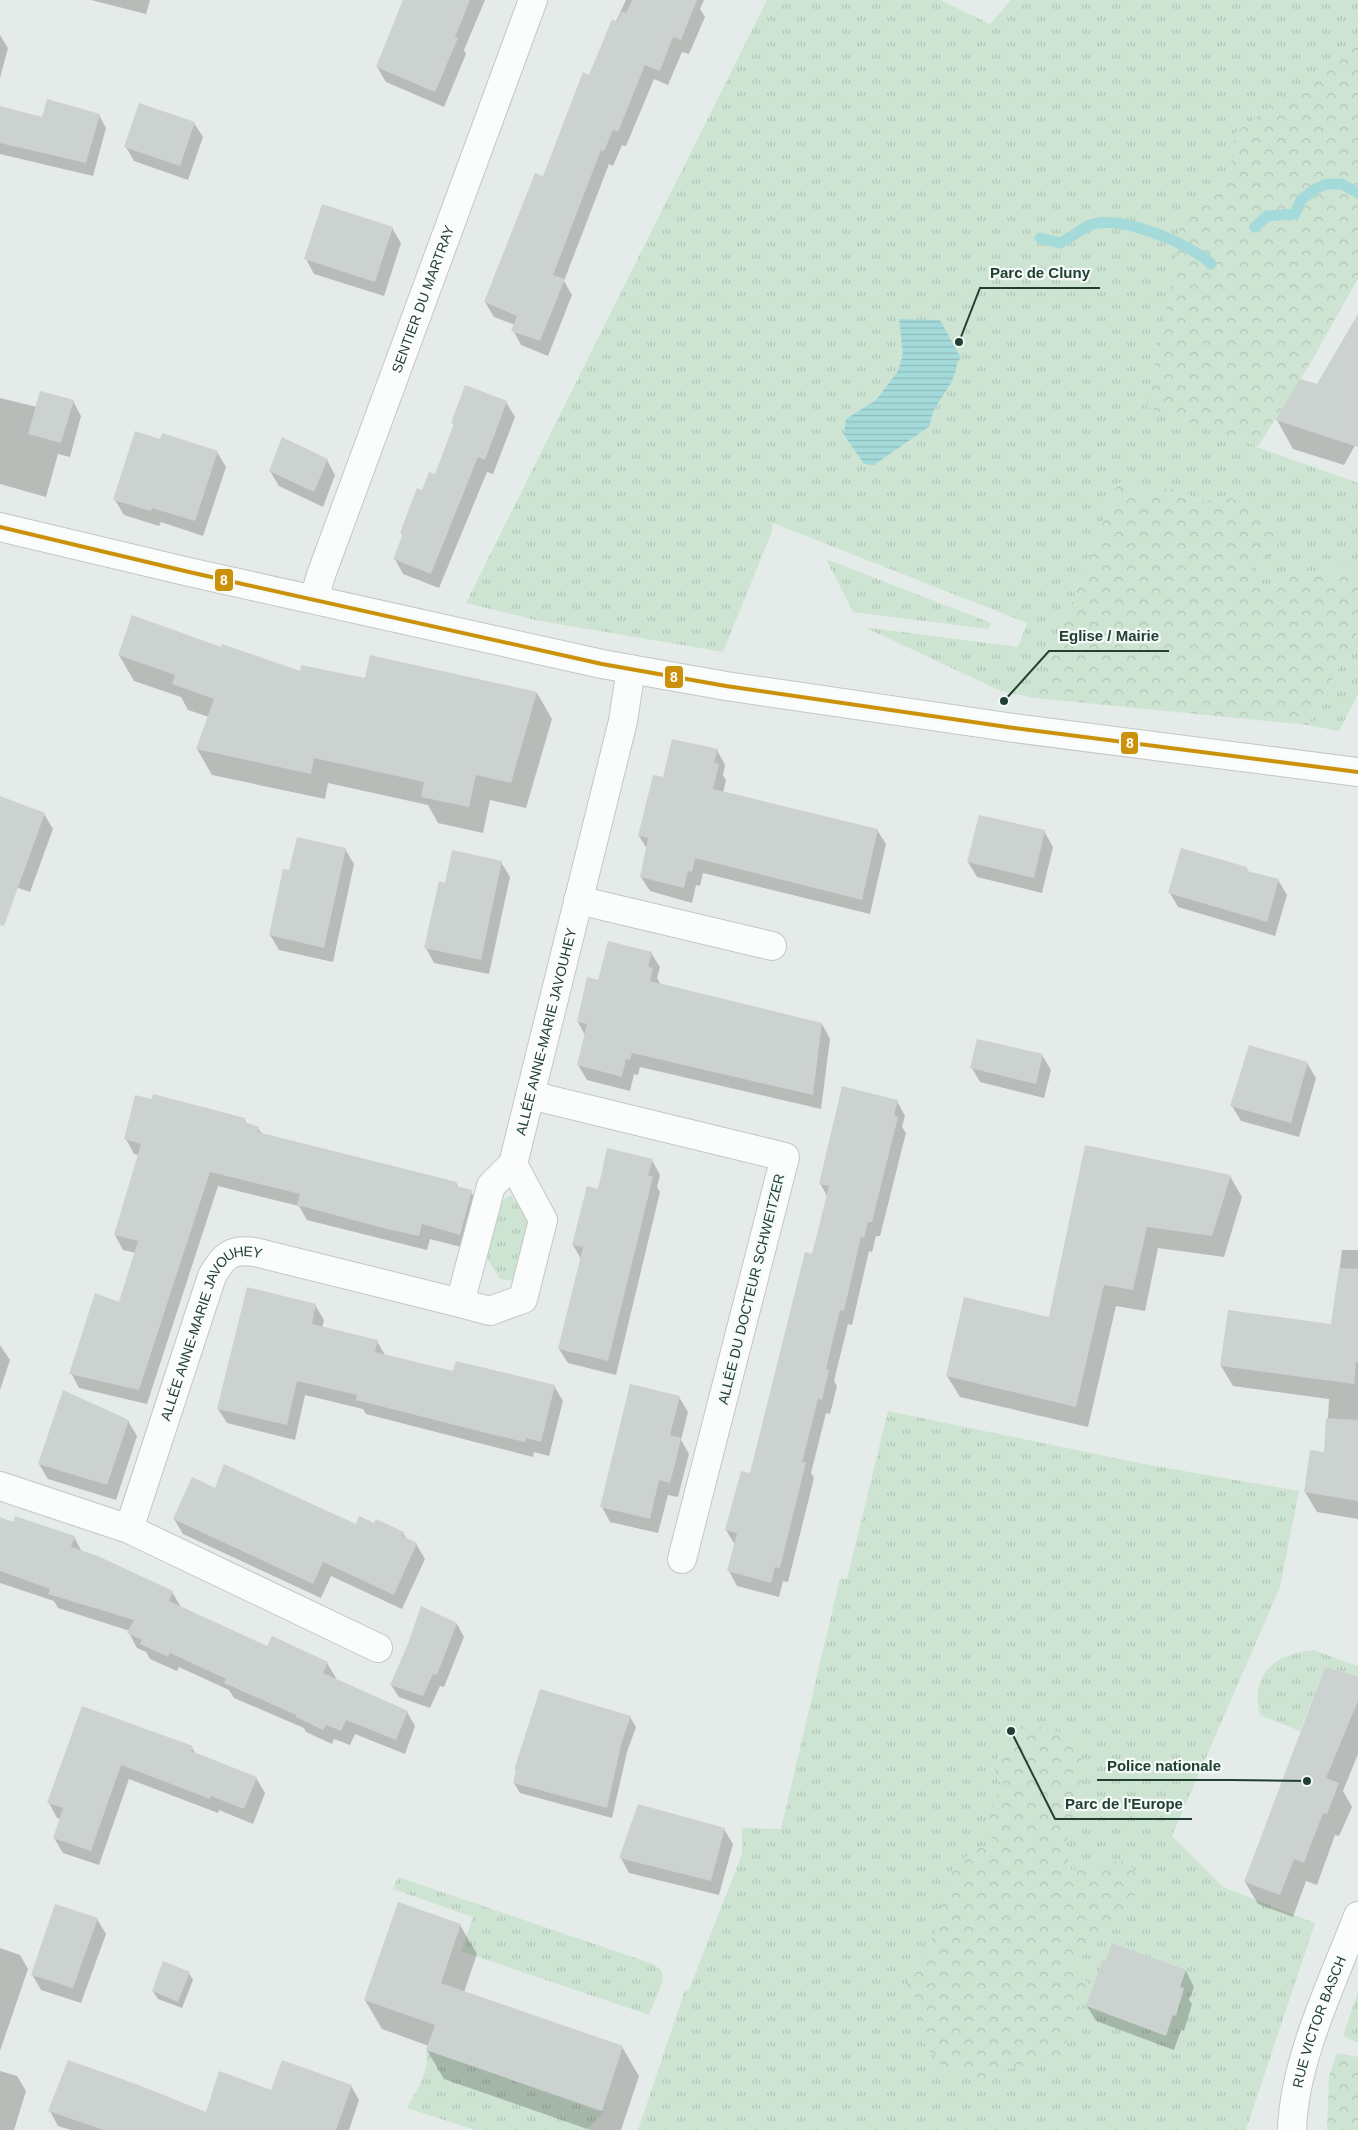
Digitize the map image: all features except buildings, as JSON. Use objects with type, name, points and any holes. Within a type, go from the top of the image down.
[{"type":"street","name":"SENTIER DU MARTRAY","points":[[314,599],[320,575],[532,0]]},
{"type":"street","points":[[0,527],[189,572],[631,669],[726,686],[999,726],[1358,772]]},
{"type":"street","name":"ALLÉE ANNE-MARIE JAVOUHEY","points":[[129,1529],[212,1276],[228,1254],[241,1250],[255,1252],[490,1311],[523,1299],[543,1220],[513,1164],[623,721],[631,669]]},
{"type":"street","points":[[578,900],[772,946]]},
{"type":"street","name":"ALLÉE DU DOCTEUR SCHWEITZER","points":[[530,1095],[785,1156],[682,1559]]},
{"type":"street","points":[[460,1303],[491,1186],[513,1164]]},
{"type":"street","points":[[0,1486],[129,1529],[378,1648]]},
{"type":"street","name":"RUE VICTOR BASCH","points":[[1292,2130],[1292,2110],[1310,2042],[1358,1916]]},
{"type":"green space","points":[[767,0],[940,0],[990,24],[1011,0],[1358,0],[1358,278],[1308,367],[1258,446],[1254,446],[1358,483],[1358,575],[1339,566],[1329,574],[1298,570],[1286,580],[1267,589],[1250,569],[1259,559],[1274,555],[1224,496],[1207,502],[1157,489],[1137,493],[1118,483],[1035,698],[1001,691],[864,627],[1018,647],[1027,623],[773,523],[771,534],[723,652],[535,620],[466,603]]},
{"type":"green space","points":[[1358,43],[1358,278],[1308,367],[1258,446],[1233,439],[1146,407],[1174,272],[1181,219],[1214,192],[1231,169],[1235,133]]},
{"type":"green space","points":[[1118,483],[1137,493],[1157,489],[1184,489],[1197,500],[1206,501],[1224,496],[1246,504],[1281,540],[1274,555],[1259,559],[1251,569],[1267,589],[1286,580],[1298,570],[1329,574],[1339,566],[1358,575],[1358,632],[1308,725],[1035,698]]},
{"type":"green space","points":[[826,559],[991,623],[989,629],[853,612]]},
{"type":"green space","points":[[1358,632],[1358,694],[1339,731],[1308,725]]},
{"type":"green space","points":[[511,1195],[529,1222],[515,1281],[500,1279],[485,1255],[499,1203]]},
{"type":"green space","points":[[888,1411],[1149,1465],[1299,1491],[1280,1587],[1172,1836],[1223,1887],[1315,1923],[1246,2130],[638,2130],[685,1990],[689,1990],[742,1854],[742,1828],[781,1829],[840,1578],[847,1579]]},
{"type":"green space","points":[[1313,1650],[1358,1666],[1358,1676],[1325,1667],[1300,1731],[1260,1715],[1259,1687],[1262,1677],[1268,1668],[1276,1661],[1287,1656]]},
{"type":"green space","points":[[1024,1723],[1057,1731],[1081,1744],[1081,1791],[1067,1841],[1068,1861],[1072,1870],[1126,1860],[1140,1880],[1127,1918],[1111,1929],[1074,1962],[1088,1984],[1059,2062],[1051,2061],[1022,2065],[988,2080],[945,2070],[928,2049],[918,2032],[920,2005],[907,1984],[921,1955],[935,1934],[940,1905],[955,1866],[977,1847],[998,1846],[986,1830],[1001,1785],[994,1769],[1001,1748]]},
{"type":"green space","points":[[398,1877],[653,1964],[661,1970],[663,1977],[649,2015],[461,1951],[473,1917],[393,1889]]},
{"type":"green space","points":[[1358,1992],[1358,2043],[1343,2036]]},
{"type":"green space","points":[[426,2050],[599,2111],[605,2111],[586,2130],[475,2130],[407,2108],[425,2073]]},
{"type":"green space","points":[[1337,2053],[1358,2057],[1358,2130],[1327,2130],[1329,2076]]},
{"type":"water","points":[[899,319],[940,320],[961,358],[957,362],[952,380],[934,410],[930,426],[874,465],[864,464],[844,435],[846,419],[876,400],[898,371],[903,355]]},
{"type":"waterway","points":[[1255,227],[1267,216],[1295,214],[1301,200],[1315,189],[1327,184],[1341,184],[1358,193]]},
{"type":"waterway","points":[[1040,238],[1060,243],[1090,225],[1103,223],[1118,224],[1154,232],[1187,248],[1211,264]]},
{"type":"transit line","name":"8","points":[[0,527],[189,572],[602,664],[726,686],[1014,728],[1358,772]]},
{"type":"place","name":"Parc de Cluny","points":[[959,342]]},
{"type":"place","name":"Eglise / Mairie","points":[[1004,701]]},
{"type":"place","name":"Parc de l'Europe","points":[[1011,1731]]},
{"type":"place","name":"Police nationale","points":[[1307,1781]]}]
